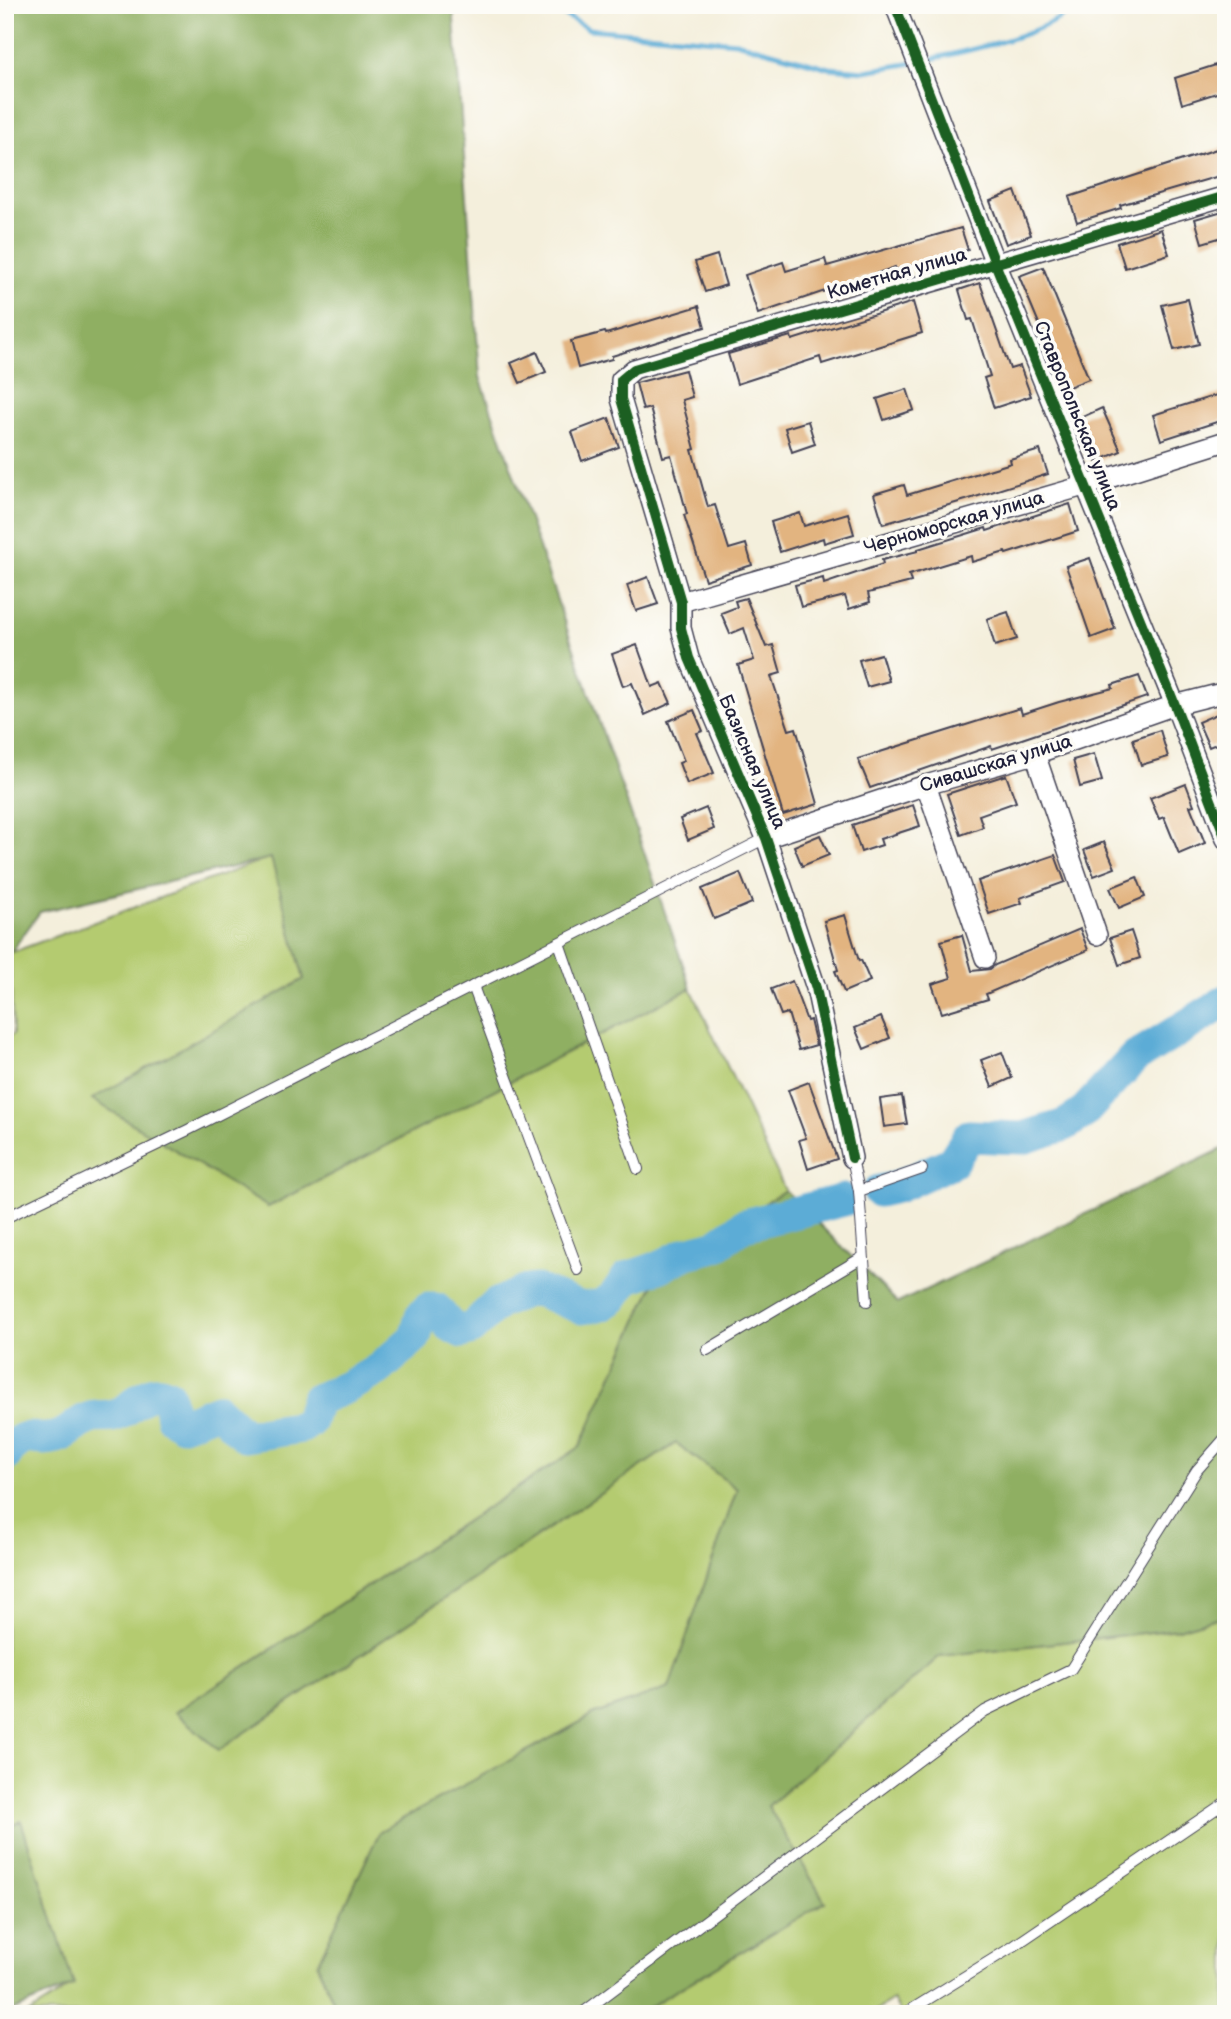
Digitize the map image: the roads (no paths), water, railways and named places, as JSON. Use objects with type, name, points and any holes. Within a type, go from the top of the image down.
[{"type":"street","name":"Ставропольская улица","points":[[895,5],[995,263],[1087,485],[1226,839]]},
{"type":"street","name":"Кометная улица","points":[[621,380],[634,369],[1226,196]]},
{"type":"street","name":"Базисная улица","points":[[621,380],[621,399],[681,602],[681,628],[690,658],[766,838],[816,988],[852,1158]]},
{"type":"street","name":"Черноморская улица","points":[[681,602],[1087,485],[1226,441]]},
{"type":"street","name":"Сивашская улица","points":[[766,838],[926,785],[1035,754],[1175,705],[1226,692]]},
{"type":"street","points":[[1035,754],[1097,935]]},
{"type":"street","points":[[926,785],[985,958]]},
{"type":"lane","points":[[5,1218],[188,1130],[766,838]]},
{"type":"lane","points":[[559,943],[638,1170]]},
{"type":"lane","points":[[473,986],[578,1270]]},
{"type":"lane","points":[[852,1158],[859,1191],[867,1301]]},
{"type":"lane","points":[[859,1191],[922,1169]]},
{"type":"lane","points":[[707,1350],[863,1257]]},
{"type":"lane","points":[[581,2014],[985,1711],[1071,1669],[1198,1469],[1226,1437]]},
{"type":"lane","points":[[904,2014],[1014,1946],[1226,1802]]},
{"type":"waterway","points":[[547,5],[589,29],[736,42],[829,68],[865,71],[913,63]]},
{"type":"waterway","points":[[923,61],[1025,34],[1045,26],[1077,5]]},
{"type":"waterway","points":[[879,1191],[897,1187],[952,1162],[969,1136],[1023,1138],[1065,1125],[1082,1114],[1134,1058],[1226,1001]]},
{"type":"waterway","points":[[5,1456],[25,1438],[48,1439],[62,1435],[90,1418],[123,1412],[154,1392],[168,1395],[172,1418],[182,1424],[218,1410],[245,1436],[302,1427],[310,1421],[316,1400],[379,1369],[415,1337],[421,1316],[428,1309],[436,1309],[449,1325],[462,1332],[471,1329],[497,1304],[526,1291],[537,1290],[582,1308],[602,1305],[613,1298],[627,1278],[659,1267],[687,1253],[715,1246],[744,1225],[844,1200]]}]
